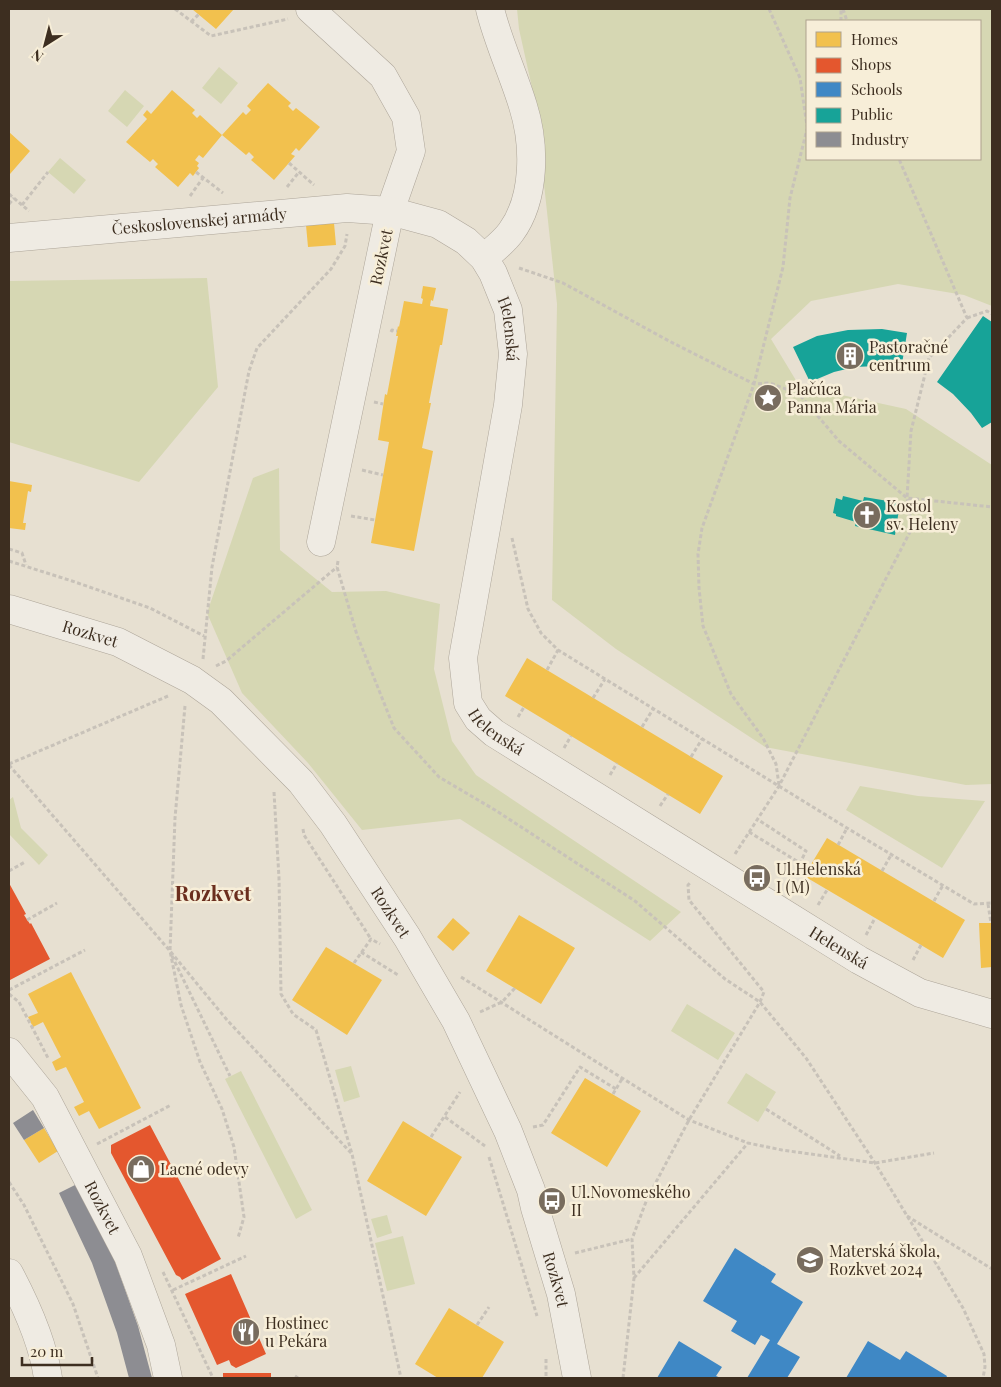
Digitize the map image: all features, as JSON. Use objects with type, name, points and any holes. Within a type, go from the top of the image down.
[{"type":"street","points":[[484,258],[511,232],[519,218],[529,184],[530,162],[530,145],[523,106],[490,9]]},
{"type":"street","name":"Rozkvet","points":[[303,13],[382,76],[406,117],[411,151],[390,211],[320,542]]},
{"type":"street","name":"Československej armády","points":[[9,238],[351,208],[390,211]]},
{"type":"street","name":"Helenská","points":[[390,211],[438,224],[466,241],[484,258],[493,273],[508,310],[513,354],[508,405],[463,658],[468,703],[478,719],[494,733],[859,960],[920,993],[992,1014]]},
{"type":"street","name":"Rozkvet","points":[[9,609],[118,642],[192,680],[221,701],[302,782],[333,824],[382,898],[456,1021],[508,1131],[531,1190],[561,1294],[577,1378]]},
{"type":"street","name":"Rozkvet","points":[[9,1052],[46,1098],[128,1256],[161,1345],[168,1378]]},
{"type":"street","points":[[9,1273],[34,1330],[46,1363],[48,1378]]},
{"type":"path","points":[[175,9],[211,36],[303,13]]},
{"type":"path","points":[[769,9],[800,78],[806,120]]},
{"type":"path","points":[[190,22],[198,14]]},
{"type":"path","points":[[779,786],[776,764],[763,738],[731,694],[703,626],[698,554],[702,528],[754,384],[783,266],[790,198],[806,131]]},
{"type":"path","points":[[899,160],[967,318]]},
{"type":"path","points":[[289,163],[320,190]]},
{"type":"path","points":[[22,205],[48,172]]},
{"type":"path","points":[[196,172],[224,194]]},
{"type":"path","points":[[283,192],[299,172]]},
{"type":"path","points":[[9,194],[35,215]]},
{"type":"path","points":[[9,204],[14,198]]},
{"type":"path","points":[[203,663],[204,636],[212,567],[249,371],[257,348],[331,270],[345,246],[351,208]]},
{"type":"path","points":[[516,274],[513,266],[563,283],[669,341],[754,384],[770,383],[799,394],[839,442],[907,498],[992,507]]},
{"type":"path","points":[[730,861],[779,786],[912,528],[907,498],[911,431],[930,358],[967,318],[987,311],[992,314]]},
{"type":"path","points":[[356,469],[383,475]]},
{"type":"path","points":[[348,516],[375,520]]},
{"type":"path","points":[[510,532],[528,609],[541,633],[558,650],[974,904],[990,903],[990,923]]},
{"type":"path","points":[[9,549],[22,553],[26,566]]},
{"type":"path","points":[[9,561],[150,608],[204,636]]},
{"type":"path","points":[[226,661],[337,567]]},
{"type":"path","points":[[547,670],[558,650]]},
{"type":"path","points":[[593,698],[605,679]]},
{"type":"path","points":[[170,695],[9,764],[227,1020],[352,1154]]},
{"type":"path","points":[[186,699],[175,818],[170,951],[184,1013],[200,1062],[222,1109],[234,1147],[244,1217],[238,1238]]},
{"type":"path","points":[[642,727],[653,709]]},
{"type":"path","points":[[692,757],[702,739]]},
{"type":"path","points":[[606,782],[616,763]]},
{"type":"path","points":[[274,786],[279,878],[281,994],[293,1014],[316,1030],[352,1154],[401,1378]]},
{"type":"path","points":[[656,813],[668,794]]},
{"type":"path","points":[[749,832],[800,863],[806,851],[757,819]]},
{"type":"path","points":[[303,827],[304,835],[371,939],[385,946]]},
{"type":"path","points":[[838,845],[847,828]]},
{"type":"path","points":[[882,871],[891,855]]},
{"type":"path","points":[[9,871],[25,862]]},
{"type":"path","points":[[623,1378],[634,1278],[632,1239],[647,1199],[689,1120],[760,1002],[764,992],[689,900],[688,885],[702,863]]},
{"type":"path","points":[[934,901],[943,885]]},
{"type":"path","points":[[813,912],[827,890]]},
{"type":"path","points":[[27,920],[57,903]]},
{"type":"path","points":[[863,940],[875,918]]},
{"type":"path","points":[[354,963],[371,939]]},
{"type":"path","points":[[909,968],[921,945]]},
{"type":"path","points":[[9,990],[86,950]]},
{"type":"path","points":[[170,951],[230,1076]]},
{"type":"path","points":[[361,952],[416,986],[449,970],[689,1120],[748,1143],[782,1150],[875,1163],[934,1153]]},
{"type":"path","points":[[456,1021],[502,1002],[515,988]]},
{"type":"path","points":[[544,1125],[580,1067],[616,1089]]},
{"type":"path","points":[[613,1094],[622,1079]]},
{"type":"path","points":[[431,1138],[461,1091],[465,1100]]},
{"type":"path","points":[[94,1145],[171,1104]]},
{"type":"path","points":[[766,1109],[842,1158]]},
{"type":"path","points":[[445,1117],[485,1146]]},
{"type":"path","points":[[481,1136],[539,1323]]},
{"type":"path","points":[[634,1278],[748,1143]]},
{"type":"path","points":[[9,1182],[24,1205],[73,1304],[98,1378]]},
{"type":"path","points":[[906,1216],[992,1269]]},
{"type":"path","points":[[570,1254],[632,1239]]},
{"type":"path","points":[[173,1290],[246,1256]]},
{"type":"path","points":[[478,1326],[489,1308]]},
{"type":"path","points":[[545,1351],[546,1378]]},
{"type":"green space","points":[[517,9],[992,9],[992,306],[964,295],[898,284],[811,301],[771,339],[806,397],[837,394],[906,409],[992,465],[992,784],[966,785],[765,747],[616,649],[552,600],[557,304],[535,101],[519,29]]},
{"type":"green space","points":[[219,67],[238,83],[221,104],[202,88]]},
{"type":"green space","points":[[125,90],[144,106],[127,127],[108,111]]},
{"type":"green space","points":[[60,158],[86,180],[74,194],[48,172]]},
{"type":"green space","points":[[207,278],[218,387],[139,482],[9,442],[9,281]]},
{"type":"green space","points":[[279,468],[280,550],[332,592],[386,591],[440,604],[434,669],[452,741],[476,775],[681,912],[650,941],[460,819],[362,830],[308,763],[242,693],[207,613],[253,478]]},
{"type":"green space","points":[[860,786],[918,796],[985,801],[942,868],[846,810]]},
{"type":"green space","points":[[13,797],[21,828],[48,855],[39,865],[9,834],[9,800]]},
{"type":"green space","points":[[687,1004],[735,1033],[718,1060],[671,1031]]},
{"type":"green space","points":[[351,1066],[360,1097],[344,1102],[335,1070]]},
{"type":"green space","points":[[241,1071],[312,1210],[296,1219],[225,1079]]},
{"type":"green space","points":[[746,1073],[776,1092],[758,1122],[727,1103]]},
{"type":"green space","points":[[387,1215],[392,1233],[377,1238],[371,1219]]},
{"type":"green space","points":[[403,1236],[415,1284],[387,1291],[375,1243]]},
{"type":"building: Homes","points":[[192,9],[234,9],[216,29]]},
{"type":"building: Homes","points":[[268,83],[291,103],[288,106],[293,111],[296,108],[320,127],[299,151],[296,148],[291,154],[295,156],[274,180],[251,160],[254,157],[249,152],[246,155],[222,135],[243,112],[246,115],[251,110],[247,106]]},
{"type":"building: Homes","points":[[172,90],[195,110],[192,113],[197,118],[200,115],[222,135],[203,158],[199,155],[195,160],[199,163],[197,166],[199,168],[193,176],[190,173],[178,187],[155,167],[158,164],[153,159],[150,162],[126,142],[147,119],[143,115],[147,110],[151,114]]},
{"type":"building: Homes","points":[[9,132],[30,151],[10,174],[9,173]]},
{"type":"building: Homes","points":[[334,223],[336,245],[308,247],[306,225]]},
{"type":"building: Homes","points":[[423,286],[436,288],[430,306],[448,309],[422,448],[433,451],[414,551],[371,543],[389,442],[378,440],[385,394],[387,395],[398,336],[396,336],[398,326],[404,301],[422,304]]},
{"type":"building: Homes","points":[[9,481],[32,485],[31,492],[28,491],[23,523],[26,523],[25,530],[9,528]]},
{"type":"building: Homes","points":[[527,658],[723,776],[700,814],[505,696]]},
{"type":"building: Homes","points":[[827,838],[965,920],[943,958],[804,876]]},
{"type":"building: Homes","points":[[519,915],[575,948],[541,1004],[486,971]]},
{"type":"building: Homes","points":[[453,918],[470,933],[453,951],[437,937]]},
{"type":"building: Homes","points":[[979,923],[992,923],[992,967],[981,968]]},
{"type":"building: Homes","points":[[326,947],[382,980],[347,1035],[292,1000]]},
{"type":"building: Homes","points":[[71,972],[141,1108],[99,1129],[89,1111],[79,1116],[74,1107],[84,1102],[66,1067],[56,1071],[52,1062],[61,1057],[43,1022],[33,1027],[28,1017],[38,1013],[28,994]]},
{"type":"building: Homes","points":[[585,1078],[641,1111],[607,1167],[551,1133]]},
{"type":"building: Homes","points":[[403,1121],[462,1157],[426,1216],[367,1181]]},
{"type":"building: Homes","points":[[44,1128],[58,1151],[39,1163],[24,1140]]},
{"type":"building: Homes","points":[[449,1308],[504,1342],[482,1378],[438,1378],[415,1364]]},
{"type":"building: Shops","points":[[9,883],[26,914],[24,915],[31,923],[50,959],[10,980],[9,978]]},
{"type":"building: Shops","points":[[150,1125],[221,1259],[182,1280],[176,1275],[111,1153],[111,1145]]},
{"type":"building: Shops","points":[[231,1274],[266,1354],[236,1368],[231,1365],[229,1360],[217,1365],[185,1294]]},
{"type":"building: Shops","points":[[223,1373],[271,1373],[271,1378],[223,1378]]},
{"type":"building: Schools","points":[[735,1248],[776,1274],[771,1282],[803,1302],[777,1344],[800,1357],[787,1378],[747,1378],[770,1340],[761,1335],[755,1345],[731,1331],[737,1321],[703,1301]]},
{"type":"building: Schools","points":[[679,1341],[722,1367],[716,1376],[721,1378],[657,1378]]},
{"type":"building: Schools","points":[[868,1341],[900,1360],[906,1351],[947,1376],[946,1378],[846,1378]]},
{"type":"building: Public","points":[[983,316],[992,322],[992,422],[982,428],[953,394],[937,382]]},
{"type":"building: Public","name":"Pastoračné centrum","points":[[882,329],[907,333],[901,370],[877,366],[855,367],[834,372],[810,382],[793,347],[817,336],[848,330]]},
{"type":"building: Public","name":"Kostol sv. Heleny","points":[[843,496],[863,501],[864,497],[900,503],[895,535],[855,526],[856,522],[836,516],[833,513],[836,498],[842,500]]},
{"type":"building: Industry","points":[[33,1110],[44,1128],[24,1140],[13,1123]]},
{"type":"building: Industry","points":[[79,1183],[112,1253],[138,1326],[152,1378],[129,1378],[117,1333],[92,1263],[59,1193]]},
{"type":"place","name":"Pastoračné centrum","points":[[850,356]]},
{"type":"place","name":"Plačúca Panna Mária","points":[[768,398]]},
{"type":"place","name":"Kostol sv. Heleny","points":[[867,515]]},
{"type":"place","name":"Ul.Helenská I (M)","points":[[757,878]]},
{"type":"place","name":"Lacné odevy","points":[[141,1169]]},
{"type":"place","name":"Ul.Novomeského II","points":[[552,1201]]},
{"type":"place","name":"Materská škola, Rozkvet 2024","points":[[810,1260]]},
{"type":"place","name":"Hostinec u Pekára","points":[[246,1332]]},
{"type":"district","name":"Rozkvet","points":[[213,894]]}]
